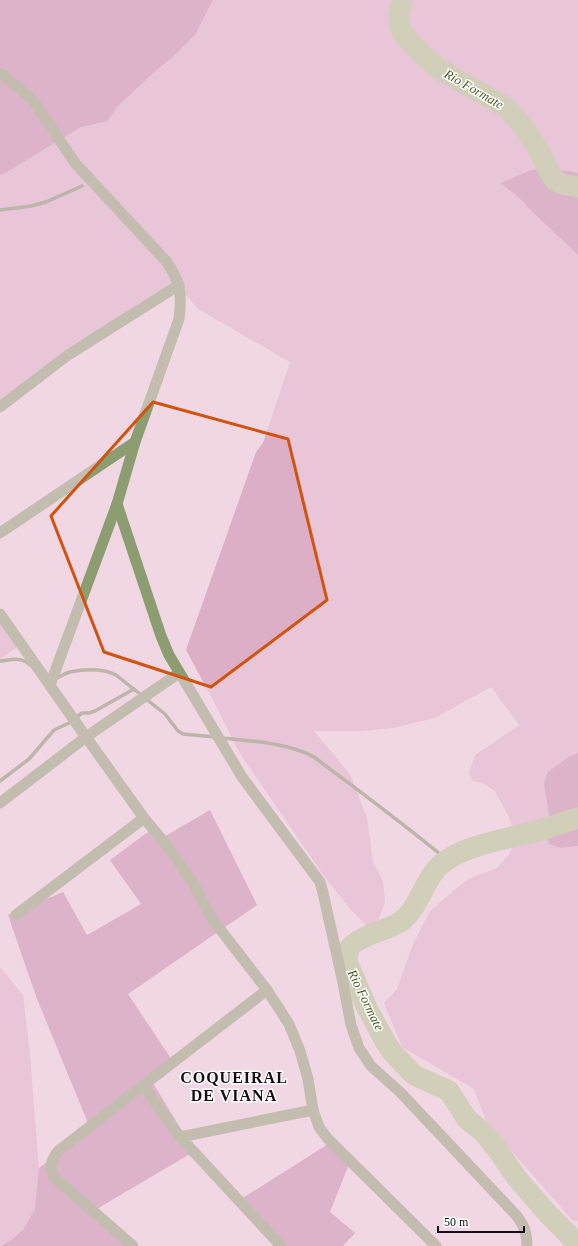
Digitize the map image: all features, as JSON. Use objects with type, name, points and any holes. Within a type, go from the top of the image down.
[{"type":"street","points":[[0,73],[34,102],[75,163],[166,261],[173,270],[179,285],[181,300],[179,318],[136,442],[117,504],[50,685]]},
{"type":"street","points":[[0,407],[68,355],[179,285]]},
{"type":"street","points":[[0,533],[136,442]]},
{"type":"street","points":[[117,504],[161,636],[169,655],[242,777],[320,882],[324,893],[351,1025],[356,1042],[371,1066],[400,1092],[516,1215],[525,1228],[527,1246]]},
{"type":"street","points":[[0,614],[144,818],[192,882],[213,920],[267,990],[289,1024],[300,1051],[308,1079],[313,1110],[319,1127],[328,1139],[436,1246]]},
{"type":"street","points":[[0,803],[86,737],[179,672]]},
{"type":"street","points":[[16,915],[144,818]]},
{"type":"street","points":[[132,1246],[54,1177],[51,1169],[53,1159],[58,1151],[267,990]]},
{"type":"street","points":[[143,1085],[180,1137],[282,1246]]},
{"type":"street","points":[[180,1137],[313,1110]]},
{"type":"highlighted area","points":[[153,402],[288,439],[327,600],[211,687],[104,652],[51,516]]},
{"type":"shaded area","points":[[0,0],[213,0],[195,35],[117,107],[108,121],[81,127],[0,175]]},
{"type":"shaded area","points":[[213,0],[578,0],[578,173],[555,170],[531,170],[525,203],[527,207],[578,255],[578,753],[569,757],[548,807],[549,820],[545,831],[561,848],[578,846],[578,1221],[573,1221],[487,1123],[474,1089],[402,1047],[384,1003],[397,989],[413,944],[430,911],[468,879],[497,868],[510,853],[516,837],[509,817],[494,790],[482,783],[473,781],[469,773],[475,755],[519,725],[491,687],[435,718],[393,728],[363,731],[314,731],[350,774],[367,818],[373,862],[383,881],[385,902],[378,920],[367,926],[352,911],[326,879],[239,752],[186,650],[256,452],[263,443],[290,362],[198,309],[174,281],[0,406],[0,175],[81,127],[108,121],[117,107],[195,35]]},
{"type":"shaded area","points":[[543,169],[578,173],[578,255],[527,207],[525,203],[501,183],[531,170]]},
{"type":"shaded area","points":[[0,614],[22,643],[0,660]]},
{"type":"shaded area","points":[[578,753],[578,846],[561,848],[549,844],[545,831],[549,820],[544,783],[548,772],[569,757]]},
{"type":"shaded area","points":[[210,810],[257,905],[128,994],[176,1066],[153,1083],[195,1151],[95,1210],[132,1246],[0,1246],[11,1240],[23,1230],[35,1209],[39,1168],[90,1128],[37,999],[8,915],[63,892],[87,935],[141,904],[110,860],[156,826],[162,838]]},
{"type":"shaded area","points":[[0,967],[23,995],[30,1054],[39,1172],[36,1208],[23,1230],[11,1240],[0,1245]]},
{"type":"shaded area","points":[[336,1139],[351,1159],[330,1212],[355,1233],[343,1246],[280,1246],[238,1201]]},
{"type":"waterway","name":"Rio Formate","points":[[402,0],[399,16],[400,26],[403,34],[412,44],[437,68],[507,108],[522,125],[538,149],[551,175],[556,181],[562,184],[578,187]]},
{"type":"waterway","points":[[0,210],[31,206],[46,202],[82,186]]},
{"type":"waterway","points":[[0,661],[12,659],[23,660],[30,665]]},
{"type":"waterway","points":[[55,679],[68,673],[82,670],[99,670],[111,673],[116,675],[165,714],[178,731],[183,734],[216,737]]},
{"type":"waterway","points":[[0,781],[29,759],[54,730],[69,723],[82,713],[95,711],[134,689]]},
{"type":"waterway","points":[[222,738],[281,746],[304,752],[314,757],[447,860]]},
{"type":"waterway","name":"Rio Formate","points":[[575,1246],[569,1235],[548,1214],[516,1177],[484,1133],[467,1119],[449,1091],[414,1075],[393,1053],[367,1008],[348,964],[347,958],[349,949],[352,945],[365,937],[395,925],[406,917],[416,904],[433,873],[447,860],[483,844],[534,832],[578,818]]},
{"type":"waterway","name":"Rio Formate","points":[[572,1240],[578,1236]]},
{"type":"district","name":"COQUEIRAL DE VIANA","points":[[234,1086]]}]
